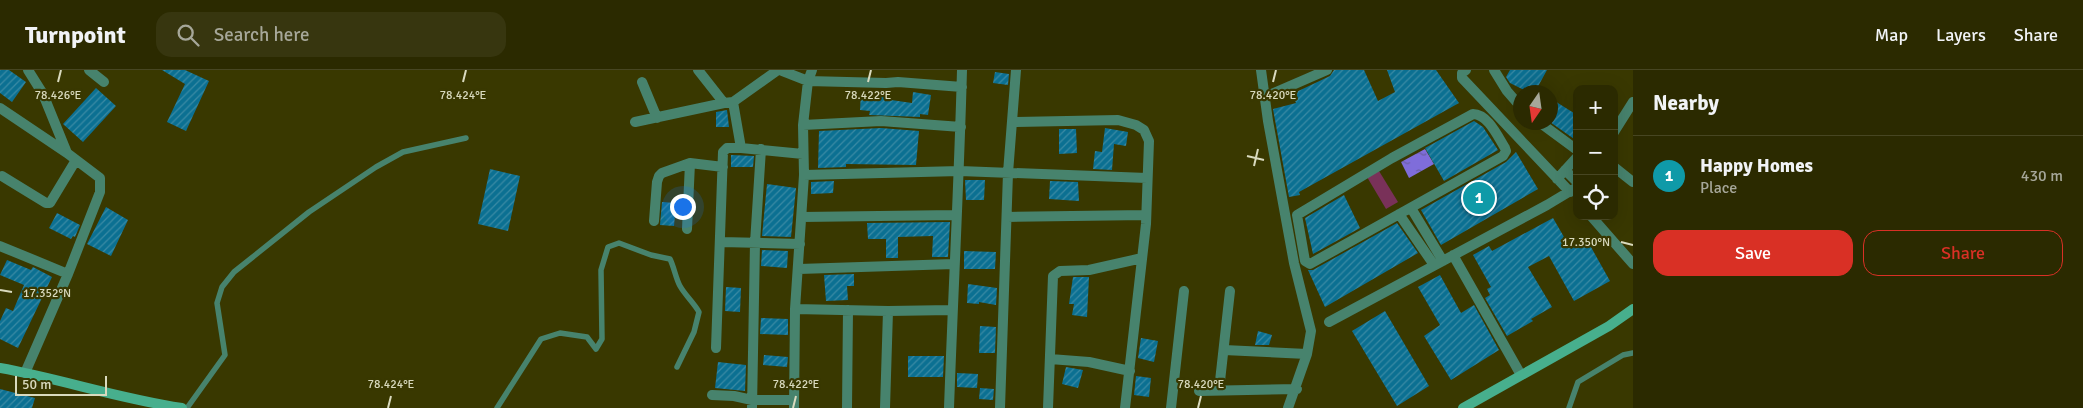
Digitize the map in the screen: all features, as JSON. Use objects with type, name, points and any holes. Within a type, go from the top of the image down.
[{"type":"main road","points":[[1465,408],[1610,326],[1633,309]]},
{"type":"main road","points":[[0,368],[25,373],[140,405],[182,408]]},
{"type":"street","points":[[28,70],[43,94],[67,153]]},
{"type":"street","points":[[89,70],[104,82]]},
{"type":"street","points":[[698,70],[729,102],[741,148]]},
{"type":"street","points":[[635,122],[729,102],[779,70],[808,81],[898,82],[962,86]]},
{"type":"street","points":[[712,395],[734,396],[752,404],[794,404],[795,309],[804,175],[803,125],[808,81],[812,70]]},
{"type":"street","points":[[949,408],[956,215],[960,172],[962,70]]},
{"type":"street","points":[[1000,408],[1008,172],[1016,70]]},
{"type":"street","points":[[1261,70],[1294,263],[1312,331],[1308,354],[1288,408]]},
{"type":"street","points":[[1265,97],[1327,70]]},
{"type":"street","points":[[1329,322],[1573,189],[1558,179],[1462,78],[1462,73],[1466,70]]},
{"type":"street","points":[[1494,70],[1513,98]]},
{"type":"street","points":[[642,82],[657,118]]},
{"type":"street","points":[[1615,130],[1633,102]]},
{"type":"street","points":[[0,108],[67,153],[100,178],[100,192],[68,274],[25,373]]},
{"type":"street","points":[[1478,114],[1482,116],[1505,148],[1506,151],[1503,156],[1411,208],[1310,264],[1305,262],[1297,215],[1392,158],[1469,116],[1478,114]]},
{"type":"street","points":[[1013,122],[1118,120],[1136,125],[1144,130],[1149,141],[1146,215],[1125,408]]},
{"type":"street","points":[[803,125],[881,121],[961,127]]},
{"type":"street","points":[[1550,130],[1573,147]]},
{"type":"street","points":[[716,348],[724,150],[741,148],[762,149],[803,154]]},
{"type":"street","points":[[752,404],[755,243],[762,149]]},
{"type":"street","points":[[2,176],[46,203],[50,203],[76,160]]},
{"type":"street","points":[[1558,179],[1573,162]]},
{"type":"street","points":[[654,221],[659,176],[690,163],[723,167]]},
{"type":"street","points":[[688,229],[690,163]]},
{"type":"street","points":[[1565,170],[1573,178]]},
{"type":"street","points":[[1618,170],[1633,182]]},
{"type":"street","points":[[804,175],[1008,172],[1148,178]]},
{"type":"street","points":[[1411,208],[1438,263]]},
{"type":"street","points":[[1399,214],[1438,263]]},
{"type":"street","points":[[802,217],[956,215]]},
{"type":"street","points":[[1007,218],[1146,215]]},
{"type":"street","points":[[1595,220],[1632,262]]},
{"type":"street","points":[[721,242],[800,244]]},
{"type":"street","points":[[0,246],[68,274]]},
{"type":"street","points":[[1453,255],[1521,375]]},
{"type":"street","points":[[1048,408],[1054,276],[1060,271],[1089,270],[1142,258]]},
{"type":"street","points":[[799,269],[954,264]]},
{"type":"street","points":[[1218,390],[1230,291]]},
{"type":"street","points":[[1171,408],[1184,292]]},
{"type":"street","points":[[795,309],[952,310]]},
{"type":"street","points":[[847,408],[848,310]]},
{"type":"street","points":[[885,408],[888,311]]},
{"type":"street","points":[[1224,350],[1308,354]]},
{"type":"street","points":[[1050,359],[1089,362],[1130,371]]},
{"type":"street","points":[[1199,390],[1296,389]]},
{"type":"lane","points":[[187,408],[225,355],[217,303],[222,287],[234,272],[309,212],[376,167],[403,152],[466,138]]},
{"type":"lane","points":[[497,408],[541,339],[560,333],[587,337],[596,349],[602,339],[601,270],[608,247],[619,243],[651,255],[670,259],[679,285],[699,312],[694,332],[677,367]]},
{"type":"lane","points":[[1569,408],[1578,382],[1623,355],[1633,352]]},
{"type":"shaded area","points":[[1379,171],[1398,202],[1386,209],[1367,177]]},
{"type":"water","points":[[1425,149],[1434,164],[1409,178],[1401,162]]},
{"type":"building","points":[[0,70],[9,70],[26,82],[12,102],[0,93]]},
{"type":"building","points":[[162,70],[185,70],[209,81],[186,131],[167,122],[185,84]]},
{"type":"building","points":[[1334,70],[1364,70],[1378,101],[1395,92],[1387,70],[1436,70],[1459,103],[1299,192],[1300,195],[1289,197],[1273,109],[1296,103],[1292,94],[1330,76]]},
{"type":"building","points":[[1510,70],[1547,70],[1539,85],[1514,85],[1506,77]]},
{"type":"building","points":[[995,72],[1009,74],[1008,85],[993,83]]},
{"type":"building","points":[[96,88],[116,106],[83,142],[63,124]]},
{"type":"building","points":[[861,92],[885,94],[884,99],[912,103],[913,92],[931,95],[928,115],[920,114],[920,117],[869,115],[870,111],[860,110]]},
{"type":"building","points":[[1558,103],[1573,112],[1573,138],[1558,128]]},
{"type":"building","points":[[727,110],[729,127],[716,127],[716,112]]},
{"type":"building","points":[[1474,121],[1483,127],[1498,150],[1444,181],[1425,148]]},
{"type":"building","points":[[881,128],[919,131],[916,165],[846,164],[846,167],[818,168],[819,131]]},
{"type":"building","points":[[1105,128],[1128,132],[1126,146],[1114,144],[1112,170],[1093,169],[1095,151],[1102,152]]},
{"type":"building","points":[[1059,129],[1076,129],[1077,153],[1059,154]]},
{"type":"building","points":[[1516,152],[1538,189],[1441,245],[1421,210],[1506,162]]},
{"type":"building","points":[[731,155],[754,156],[753,167],[731,167]]},
{"type":"building","points":[[490,169],[520,176],[508,231],[478,224]]},
{"type":"building","points":[[965,180],[985,180],[984,200],[966,200]]},
{"type":"building","points":[[834,181],[833,193],[811,194],[811,182]]},
{"type":"building","points":[[1050,181],[1078,182],[1079,201],[1049,199]]},
{"type":"building","points":[[767,184],[796,188],[791,237],[762,236]]},
{"type":"building","points":[[1344,195],[1360,228],[1313,254],[1305,218]]},
{"type":"building","points":[[662,202],[676,203],[674,226],[660,225]]},
{"type":"building","points":[[106,207],[128,220],[111,256],[87,244]]},
{"type":"building","points":[[57,213],[80,225],[75,237],[73,236],[71,239],[49,228]]},
{"type":"building","points":[[1553,218],[1571,249],[1587,240],[1610,281],[1574,301],[1549,256],[1528,267],[1552,307],[1507,336],[1485,298],[1490,295],[1487,289],[1491,287],[1473,255],[1489,246],[1492,251]]},
{"type":"building","points":[[950,222],[948,257],[932,257],[933,236],[898,237],[898,258],[886,258],[886,239],[868,239],[867,223]]},
{"type":"building","points":[[1397,223],[1418,253],[1325,307],[1308,270],[1313,270]]},
{"type":"building","points":[[762,250],[788,251],[787,268],[761,266]]},
{"type":"building","points":[[964,251],[996,252],[995,269],[964,269]]},
{"type":"building","points":[[7,260],[31,270],[33,267],[52,277],[18,348],[0,339],[0,321],[6,308],[13,311],[24,285],[0,275]]},
{"type":"building","points":[[854,274],[854,286],[847,286],[848,300],[826,301],[824,275]]},
{"type":"building","points":[[1440,275],[1461,313],[1474,305],[1499,350],[1451,380],[1424,336],[1440,325],[1418,287]]},
{"type":"building","points":[[1073,277],[1089,277],[1087,317],[1072,315],[1074,304],[1069,304]]},
{"type":"building","points":[[968,284],[997,288],[996,305],[979,302],[979,304],[967,303]]},
{"type":"building","points":[[726,287],[741,288],[740,312],[725,311]]},
{"type":"building","points":[[1385,311],[1429,386],[1397,406],[1352,331]]},
{"type":"building","points":[[761,318],[788,319],[788,335],[760,334]]},
{"type":"building","points":[[980,326],[996,327],[995,353],[979,353]]},
{"type":"building","points":[[1258,331],[1272,335],[1269,345],[1255,345]]},
{"type":"building","points":[[1141,338],[1158,341],[1154,362],[1138,358]]},
{"type":"building","points":[[764,355],[788,357],[787,367],[763,365]]},
{"type":"building","points":[[908,356],[944,356],[943,377],[908,377]]},
{"type":"building","points":[[718,362],[746,365],[745,391],[715,388]]},
{"type":"building","points":[[1066,367],[1083,370],[1078,388],[1062,384]]},
{"type":"building","points":[[957,373],[978,374],[977,388],[957,387]]},
{"type":"building","points":[[1136,376],[1151,378],[1149,397],[1134,395]]},
{"type":"building","points":[[980,388],[994,389],[993,400],[979,399]]},
{"type":"building","points":[[0,389],[35,398],[32,408],[0,408]]},
{"type":"place","name":"Happy Homes","points":[[1479,198]]}]
